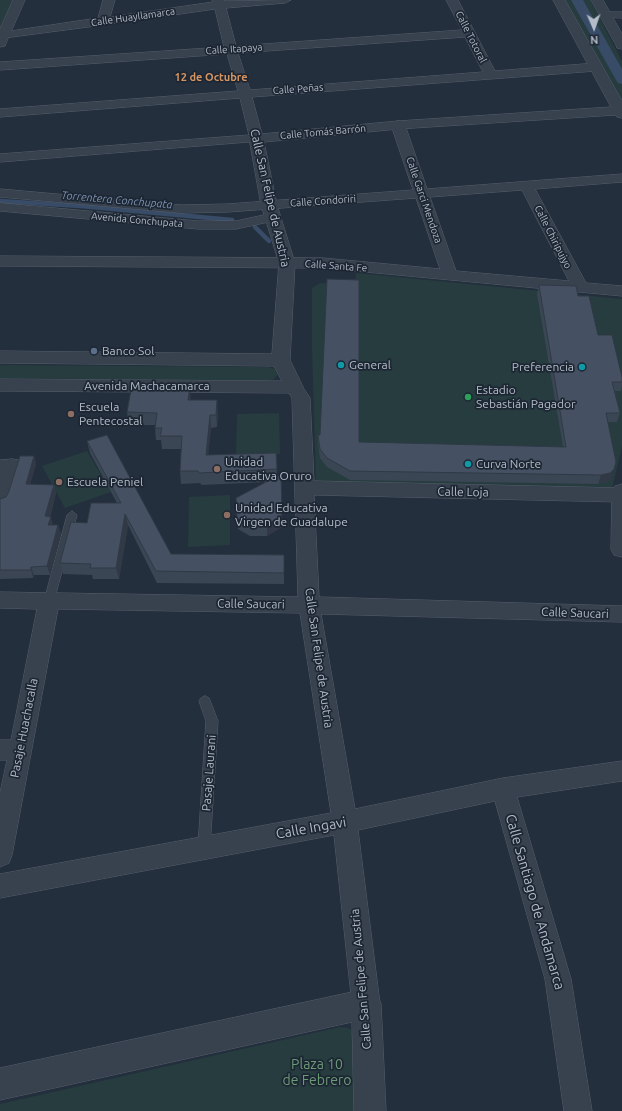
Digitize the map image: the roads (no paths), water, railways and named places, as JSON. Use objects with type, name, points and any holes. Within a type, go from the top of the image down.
[{"type":"street","points":[[2,39],[19,0]]},
{"type":"street","points":[[103,22],[109,0]]},
{"type":"street","name":"Calle Huayllamarca","points":[[2,39],[219,2],[285,0]]},
{"type":"street","name":"Calle Totoral","points":[[452,0],[491,75]]},
{"type":"street","points":[[559,0],[621,111]]},
{"type":"street","points":[[597,0],[622,45]]},
{"type":"street","name":"Calle San Felipe de Austria","points":[[219,2],[231,50],[245,93],[271,211],[287,263],[281,360],[301,398],[309,605],[345,822],[366,1004],[370,1111]]},
{"type":"street","points":[[605,15],[622,15]]},
{"type":"street","name":"Calle Itapaya","points":[[0,66],[469,33]]},
{"type":"street","name":"Calle Peñas","points":[[0,113],[596,67]]},
{"type":"street","name":"Calle Tomás Barrón","points":[[0,158],[256,138],[398,125],[621,111]]},
{"type":"street","name":"Calle Garci Mendoza","points":[[398,125],[450,275]]},
{"type":"street","name":"Calle Condoriri","points":[[0,193],[181,209],[228,208],[271,211],[422,193],[622,178]]},
{"type":"street","name":"Calle Chiripujyo","points":[[527,186],[580,287]]},
{"type":"street","name":"Avenida Conchupata","points":[[0,207],[198,225],[236,225],[271,211]]},
{"type":"street","name":"Calle Santa Fe","points":[[0,261],[323,263],[622,292]]},
{"type":"street","points":[[0,357],[281,360]]},
{"type":"street","name":"Avenida Machacamarca","points":[[0,385],[294,387]]},
{"type":"street","points":[[0,499],[6,466]]},
{"type":"street","name":"Calle Loja","points":[[304,488],[622,493]]},
{"type":"street","points":[[622,493],[622,549]]},
{"type":"street","name":"Calle Saucari","points":[[0,600],[309,605],[622,614]]},
{"type":"street","name":"Pasaje Huachacalla","points":[[0,854],[10,751],[49,601]]},
{"type":"street","name":"Calle Ingavi","points":[[0,886],[345,822],[503,789],[622,771]]},
{"type":"street","name":"Calle Santiago de Andamarca","points":[[503,789],[558,980],[578,1111]]},
{"type":"street","points":[[0,1084],[366,1004]]},
{"type":"lane","points":[[49,601],[72,515]]},
{"type":"lane","name":"Pasaje Laurani","points":[[204,847],[212,721],[206,701]]},
{"type":"waterway","points":[[577,0],[622,80]]},
{"type":"waterway","name":"Torrentera Conchupata","points":[[0,201],[81,206],[232,220]]},
{"type":"waterway","name":"Torrentera Conchupata","points":[[255,227],[269,241]]},
{"type":"place","name":"Banco Sol","points":[[94,351]]},
{"type":"place","name":"General","points":[[341,365]]},
{"type":"place","name":"Preferencia","points":[[582,367]]},
{"type":"place","name":"Estadio Sebastián Pagador","points":[[468,397]]},
{"type":"place","name":"Escuela Pentecostal","points":[[71,414]]},
{"type":"place","name":"Curva Norte","points":[[468,464]]},
{"type":"place","name":"Unidad Educativa Oruro","points":[[217,469]]},
{"type":"place","name":"Escuela Peniel","points":[[59,482]]},
{"type":"place","name":"Unidad Educativa Virgen de Guadalupe","points":[[227,515]]},
{"type":"district","name":"12 de Octubre","points":[[211,77]]},
{"type":"park label","name":"Plaza 10 de Febrero","points":[[317,1072]]}]
